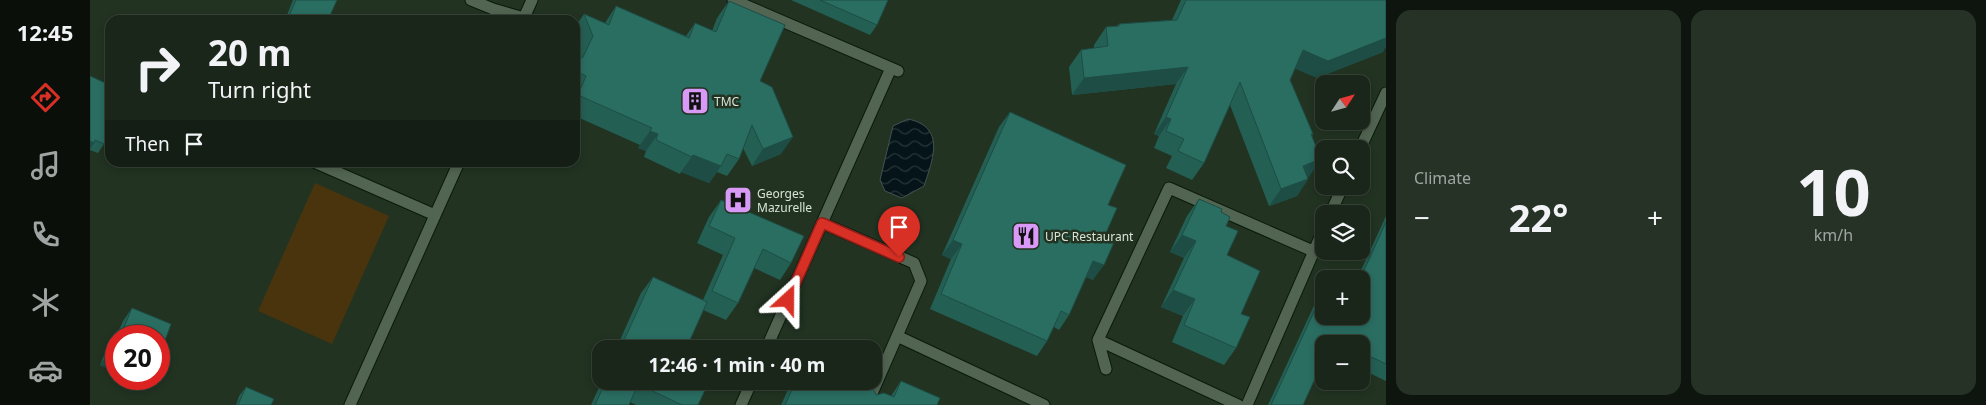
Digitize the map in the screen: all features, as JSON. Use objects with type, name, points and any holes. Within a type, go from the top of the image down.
[{"type":"lane","points":[[471,0],[510,15]]},
{"type":"lane","points":[[525,15],[532,0]]},
{"type":"lane","points":[[733,0],[895,70],[822,223],[770,340]]},
{"type":"lane","points":[[1364,140],[1386,92]]},
{"type":"lane","points":[[325,167],[435,215]]},
{"type":"lane","points":[[350,405],[457,167]]},
{"type":"lane","points":[[1106,369],[1098,340],[1169,188],[1313,251]]},
{"type":"lane","points":[[822,223],[914,264],[921,280],[867,405]]},
{"type":"lane","points":[[1247,405],[1315,247]]},
{"type":"lane","points":[[897,336],[1044,405]]},
{"type":"lane","points":[[1098,340],[1238,405]]},
{"type":"lane","points":[[741,405],[748,390]]},
{"type":"shaded area","points":[[315,183],[389,216],[332,344],[258,311]]},
{"type":"water","points":[[908,119],[920,123],[928,129],[934,145],[931,165],[924,186],[902,198],[885,191],[880,180],[893,126]]},
{"type":"building","points":[[296,0],[337,0],[330,15],[289,15]]},
{"type":"building","points":[[820,0],[888,0],[877,25]]},
{"type":"building","points":[[1186,0],[1386,0],[1386,38],[1328,61],[1303,50],[1290,80],[1313,134],[1311,134],[1315,144],[1315,161],[1303,166],[1308,179],[1281,189],[1240,82],[1204,163],[1178,151],[1184,139],[1166,131],[1171,119],[1166,117],[1188,67],[1084,78],[1081,50],[1108,46],[1106,27],[1119,26],[1119,24],[1177,20]]},
{"type":"building","name":"TMC","points":[[729,1],[785,25],[760,81],[772,87],[793,137],[763,149],[752,125],[739,159],[727,154],[721,166],[693,155],[692,157],[656,140],[658,134],[650,131],[652,128],[580,96],[580,90],[586,76],[580,73],[580,59],[583,57],[593,36],[584,14],[609,25],[616,6],[689,38],[695,23],[716,32]]},
{"type":"building","points":[[90,76],[105,83],[105,142],[104,144],[95,140],[94,143],[90,141]]},
{"type":"building","name":"UPC Restaurant","points":[[1010,112],[1126,165],[1108,205],[1117,208],[1106,233],[1116,238],[1104,265],[1093,261],[1069,315],[1061,311],[1047,341],[941,294],[962,244],[953,240]]},
{"type":"building","points":[[1199,199],[1222,209],[1221,212],[1230,217],[1226,226],[1238,231],[1227,255],[1260,271],[1241,314],[1250,317],[1236,348],[1184,325],[1195,299],[1173,290],[1196,241],[1182,235]]},
{"type":"building","points":[[721,200],[804,236],[791,263],[763,249],[738,303],[712,291],[735,238],[709,226]]},
{"type":"building","points":[[1386,222],[1386,364],[1370,356],[1370,335],[1315,335],[1315,379],[1303,405],[1271,405],[1315,310],[1315,325],[1370,325],[1370,270],[1364,270]]},
{"type":"building","points":[[653,277],[707,302],[690,340],[624,340]]},
{"type":"building","points":[[132,308],[171,324],[170,327],[170,325],[125,325]]},
{"type":"building","points":[[901,381],[940,398],[937,405],[785,405],[792,390],[874,390],[876,395],[884,393],[894,397]]},
{"type":"building","points":[[246,387],[274,399],[271,405],[238,405]]},
{"type":"building","points":[[602,390],[635,390],[629,405],[595,405]]},
{"type":"building","points":[[651,390],[705,390],[698,405],[682,405]]},
{"type":"place","name":"TMC","points":[[695,101]]},
{"type":"place","name":"Georges Mazurelle","points":[[738,200]]},
{"type":"place","name":"UPC Restaurant","points":[[1026,236]]},
{"type":"route","points":[[788,300],[822,223],[899,257]]}]
